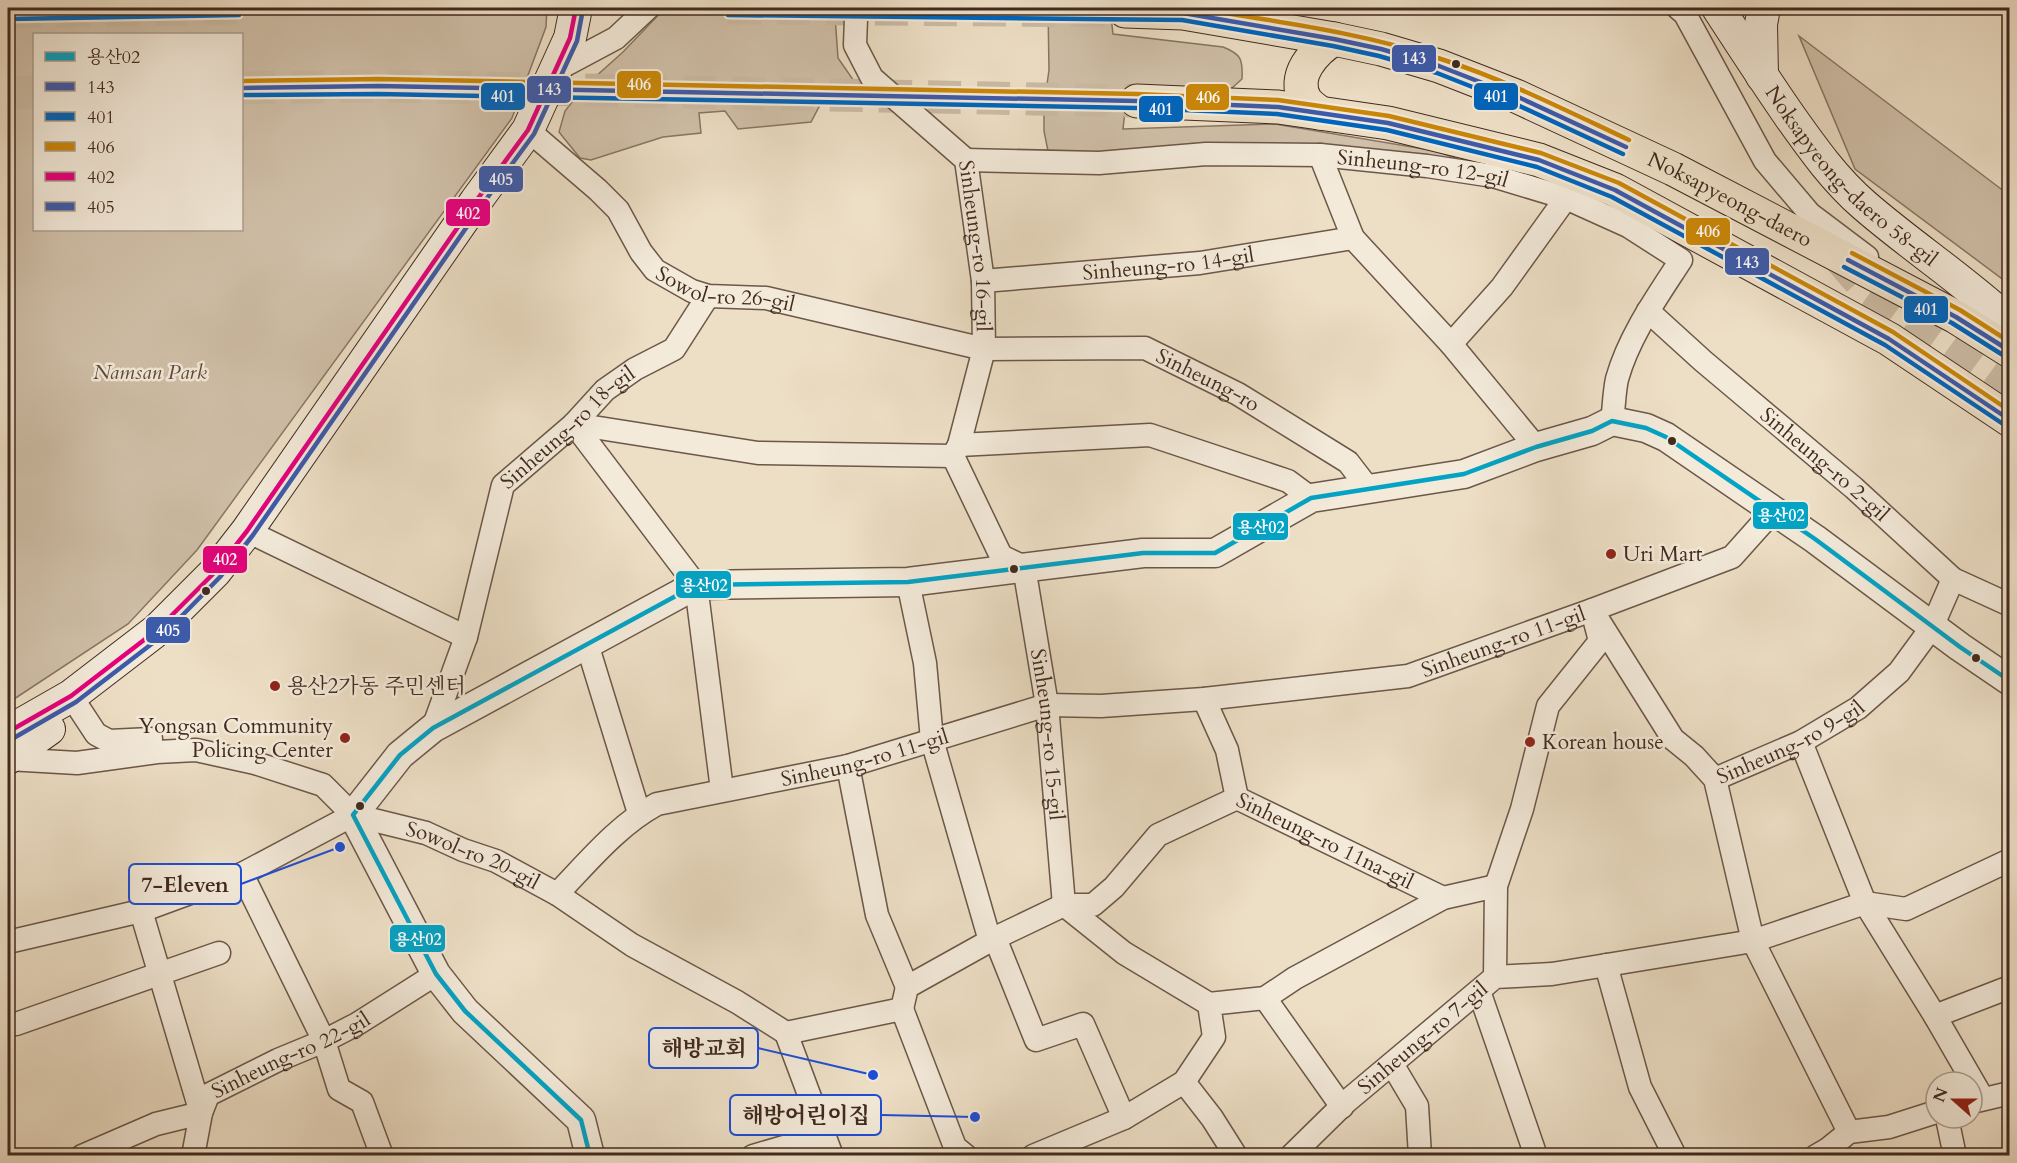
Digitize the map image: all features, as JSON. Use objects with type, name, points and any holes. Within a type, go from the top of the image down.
[{"type":"main road","points":[[8,758],[75,702],[176,627],[219,581],[247,531],[476,201],[528,130],[570,38],[576,8]]},
{"type":"main road","name":"Noksapyeong-daero 58-gil","points":[[1718,8],[1819,158],[1863,205],[1984,299],[2010,322]]},
{"type":"main road","points":[[1762,76],[1761,24],[1764,8]]},
{"type":"main road","name":"Noksapyeong-daero","points":[[1125,11],[1187,10],[1381,49],[1439,66],[1516,96],[1673,169],[1956,317],[2010,351]]},
{"type":"main road","points":[[1320,113],[1306,101],[1301,89],[1303,74],[1319,47],[1334,39]]},
{"type":"main road","points":[[1137,101],[1278,107],[1320,113],[1388,123],[1539,160],[1615,190],[1889,339],[2010,420]]},
{"type":"main road","points":[[8,732],[75,702]]},
{"type":"street","points":[[556,70],[615,38],[648,8]]},
{"type":"street","name":"Sinheung-ro 16-gil","points":[[859,8],[856,18],[855,45],[872,78],[966,160],[983,281],[984,349],[956,451]]},
{"type":"street","points":[[1678,8],[1685,14],[1765,161],[1810,214],[1918,297]]},
{"type":"street","name":"Sowol-ro 26-gil","points":[[528,130],[618,210],[641,252],[655,270],[692,291],[708,296],[766,298],[984,349]]},
{"type":"street","name":"Sinheung-ro 12-gil","points":[[966,160],[1099,163],[1206,154],[1320,155],[1427,166],[1493,176],[1566,198],[1628,225],[1681,260],[1648,311],[1635,336],[1617,380],[1612,421]]},
{"type":"street","points":[[1320,155],[1353,238],[1451,344],[1536,447]]},
{"type":"street","points":[[1451,344],[1502,287],[1566,198]]},
{"type":"street","name":"Sinheung-ro 14-gil","points":[[983,281],[1200,263],[1353,238]]},
{"type":"street","name":"Sinheung-ro 18-gil","points":[[433,728],[466,637],[503,485],[574,424],[605,390],[635,369],[674,349],[708,296]]},
{"type":"street","name":"Sinheung-ro 2-gil","points":[[1648,311],[1703,361],[1854,488],[1953,579],[2010,605]]},
{"type":"street","name":"Sinheung-ro","points":[[984,349],[1145,348],[1238,394],[1348,462],[1368,488]]},
{"type":"street","points":[[8,942],[141,911],[242,874],[353,815],[400,755],[433,728],[696,585],[908,582],[1143,553],[1215,553],[1311,498],[1464,474],[1536,447],[1592,431],[1612,421],[1646,428],[1666,437],[1774,510],[1932,627],[2010,681]]},
{"type":"street","points":[[574,424],[758,453],[956,451],[1150,435],[1288,481],[1311,498]]},
{"type":"street","points":[[574,424],[696,585],[722,790]]},
{"type":"street","points":[[956,451],[1001,556],[1024,567]]},
{"type":"street","name":"Sinheung-ro 11-gil","points":[[556,894],[639,813],[657,804],[848,766],[1047,705],[1101,706],[1204,699],[1408,676],[1732,557],[1774,510]]},
{"type":"street","points":[[247,531],[466,637]]},
{"type":"street","name":"Sinheung-ro 15-gil","points":[[1024,567],[1047,705],[1064,905]]},
{"type":"street","name":"Sinheung-ro 9-gil","points":[[1592,610],[1673,739],[1694,756],[1715,779],[1801,742],[1858,708],[1899,672],[1932,627],[1953,579]]},
{"type":"street","points":[[908,582],[925,663],[932,740],[993,939],[1036,1040],[1083,1024],[1124,1118]]},
{"type":"street","points":[[1536,1155],[1487,984],[1496,886],[1522,809],[1548,706],[1600,641],[1592,610]]},
{"type":"street","points":[[586,644],[639,813]]},
{"type":"street","points":[[1204,699],[1227,750],[1237,798]]},
{"type":"street","points":[[75,702],[96,734],[109,741],[160,739],[196,750],[255,763],[323,785],[353,815],[435,974],[465,1011],[581,1120],[590,1155]]},
{"type":"street","points":[[1801,742],[1865,903],[1935,1016],[1962,1070]]},
{"type":"street","points":[[8,758],[77,763],[157,752],[196,750]]},
{"type":"street","points":[[848,766],[877,915],[956,1147],[966,1155]]},
{"type":"street","points":[[1715,779],[1753,941],[1849,1132]]},
{"type":"street","name":"Sinheung-ro 11na-gil","points":[[1064,905],[1093,905],[1114,887],[1158,835],[1237,798],[1443,898]]},
{"type":"street","name":"Sowol-ro 20-gil","points":[[353,815],[426,833],[463,850],[496,861],[556,894],[632,945],[736,1002],[786,1033]]},
{"type":"street","name":"Sinheung-ro 7-gil","points":[[1291,1155],[1342,1107],[1487,984],[1753,941],[1865,903],[1906,909],[2010,860]]},
{"type":"street","points":[[242,874],[324,1041],[339,1089],[362,1102],[382,1155]]},
{"type":"street","name":"Sinheung-ro 11na-gil","points":[[1209,1004],[1265,998],[1295,978],[1443,898],[1496,886]]},
{"type":"street","points":[[753,1155],[829,1145],[786,1033],[905,998],[993,939],[1064,905],[1124,953],[1209,1004],[1214,1038],[1184,1082],[1083,1146],[1033,1155]]},
{"type":"street","points":[[141,911],[201,1113],[193,1155]]},
{"type":"street","points":[[16,1024],[159,972],[219,953]]},
{"type":"street","points":[[1606,965],[1640,1087],[1667,1153]]},
{"type":"street","name":"Sinheung-ro 22-gil","points":[[82,1155],[156,1124],[201,1113],[208,1095],[278,1060],[324,1041],[435,974]]},
{"type":"street","points":[[1935,1016],[2010,987]]},
{"type":"street","points":[[1265,998],[1342,1107]]},
{"type":"street","points":[[1392,1064],[1417,1106],[1420,1155]]},
{"type":"street","points":[[1184,1082],[1212,1118],[1236,1155]]},
{"type":"street","points":[[1984,1099],[2010,1093]]},
{"type":"street","points":[[1826,1153],[1849,1132],[1889,1127],[1924,1116]]},
{"type":"street","points":[[1950,1130],[1955,1155]]},
{"type":"green space","name":"Namsan Park","points":[[8,8],[547,8],[546,27],[512,118],[197,550],[128,624],[8,703]]},
{"type":"green space","points":[[665,8],[840,8],[835,16],[838,58],[865,97],[820,105],[811,122],[738,129],[725,111],[699,113],[701,133],[663,137],[591,160],[580,158],[559,132],[565,111],[584,87],[623,52]]},
{"type":"green space","points":[[1048,8],[1110,8],[1113,34],[1223,47],[1240,58],[1242,79],[1232,88],[1216,91],[1128,85],[1123,129],[1275,124],[1436,151],[1455,158],[1450,160],[1048,151],[1044,131],[1044,106],[1049,70]]},
{"type":"green space","points":[[1799,36],[2009,195],[2009,284],[1855,169]]},
{"type":"tunnel","points":[[8,12],[239,8]]},
{"type":"tunnel","points":[[728,8],[1125,11]]},
{"type":"tunnel","points":[[243,88],[378,86],[1137,101]]},
{"type":"tunnel","points":[[8,93],[33,92]]},
{"type":"tunnel","points":[[1838,257],[1863,286],[2010,393]]},
{"type":"transit line","name":"143","points":[[8,12],[239,8]]},
{"type":"transit line","name":"402","points":[[8,732],[71,696],[157,630],[215,572],[247,531],[476,201],[528,130],[570,38],[576,8]]},
{"type":"transit line","name":"143","points":[[728,8],[1183,13],[1334,39],[1381,49],[1439,66],[1516,96],[1626,147]]},
{"type":"transit line","name":"406","points":[[1195,8],[1319,29],[1411,50],[1465,67],[1513,86],[1629,140]]},
{"type":"transit line","name":"405","points":[[12,739],[76,702],[162,636],[220,577],[253,535],[482,205],[534,134],[577,41],[583,9]]},
{"type":"transit line","name":"401","points":[[8,19],[239,15]]},
{"type":"transit line","name":"401","points":[[728,15],[1182,20],[1333,46],[1379,56],[1437,73],[1513,103],[1623,154]]},
{"type":"transit line","name":"406","points":[[243,81],[378,79],[1137,94],[1278,100],[1389,116],[1541,153],[1619,183],[1893,332],[2010,411]]},
{"type":"transit line","name":"143","points":[[243,88],[378,86],[1137,101],[1278,107],[1388,123],[1539,160],[1615,190],[1889,339],[2010,420]]},
{"type":"transit line","name":"401","points":[[243,95],[378,94],[1137,108],[1277,114],[1387,130],[1537,167],[1612,197],[1885,345],[2006,426]]},
{"type":"transit line","name":"406","points":[[1852,253],[1960,310],[2010,342]]},
{"type":"transit line","name":"143","points":[[1848,260],[1956,317],[2010,351]]},
{"type":"transit line","name":"401","points":[[1844,267],[1952,323],[2006,357]]},
{"type":"transit line","name":"용산02","points":[[590,1156],[581,1120],[465,1011],[436,974],[353,815],[400,755],[433,728],[696,585],[908,582],[1143,553],[1215,553],[1311,498],[1464,474],[1536,447],[1592,431],[1612,421],[1646,428],[1666,437],[1815,539],[1960,647],[2010,681]]},
{"type":"place","name":"Uri Mart","points":[[1611,554]]},
{"type":"place","name":"용산2가동 주민센터","points":[[275,686]]},
{"type":"place","name":"Yongsan Community Policing Center","points":[[345,738]]},
{"type":"place","name":"Korean house","points":[[1530,742]]},
{"type":"place","name":"7-Eleven","points":[[340,847]]},
{"type":"place","name":"해방교회","points":[[873,1075]]},
{"type":"place","name":"해방어린이집","points":[[975,1117]]}]
